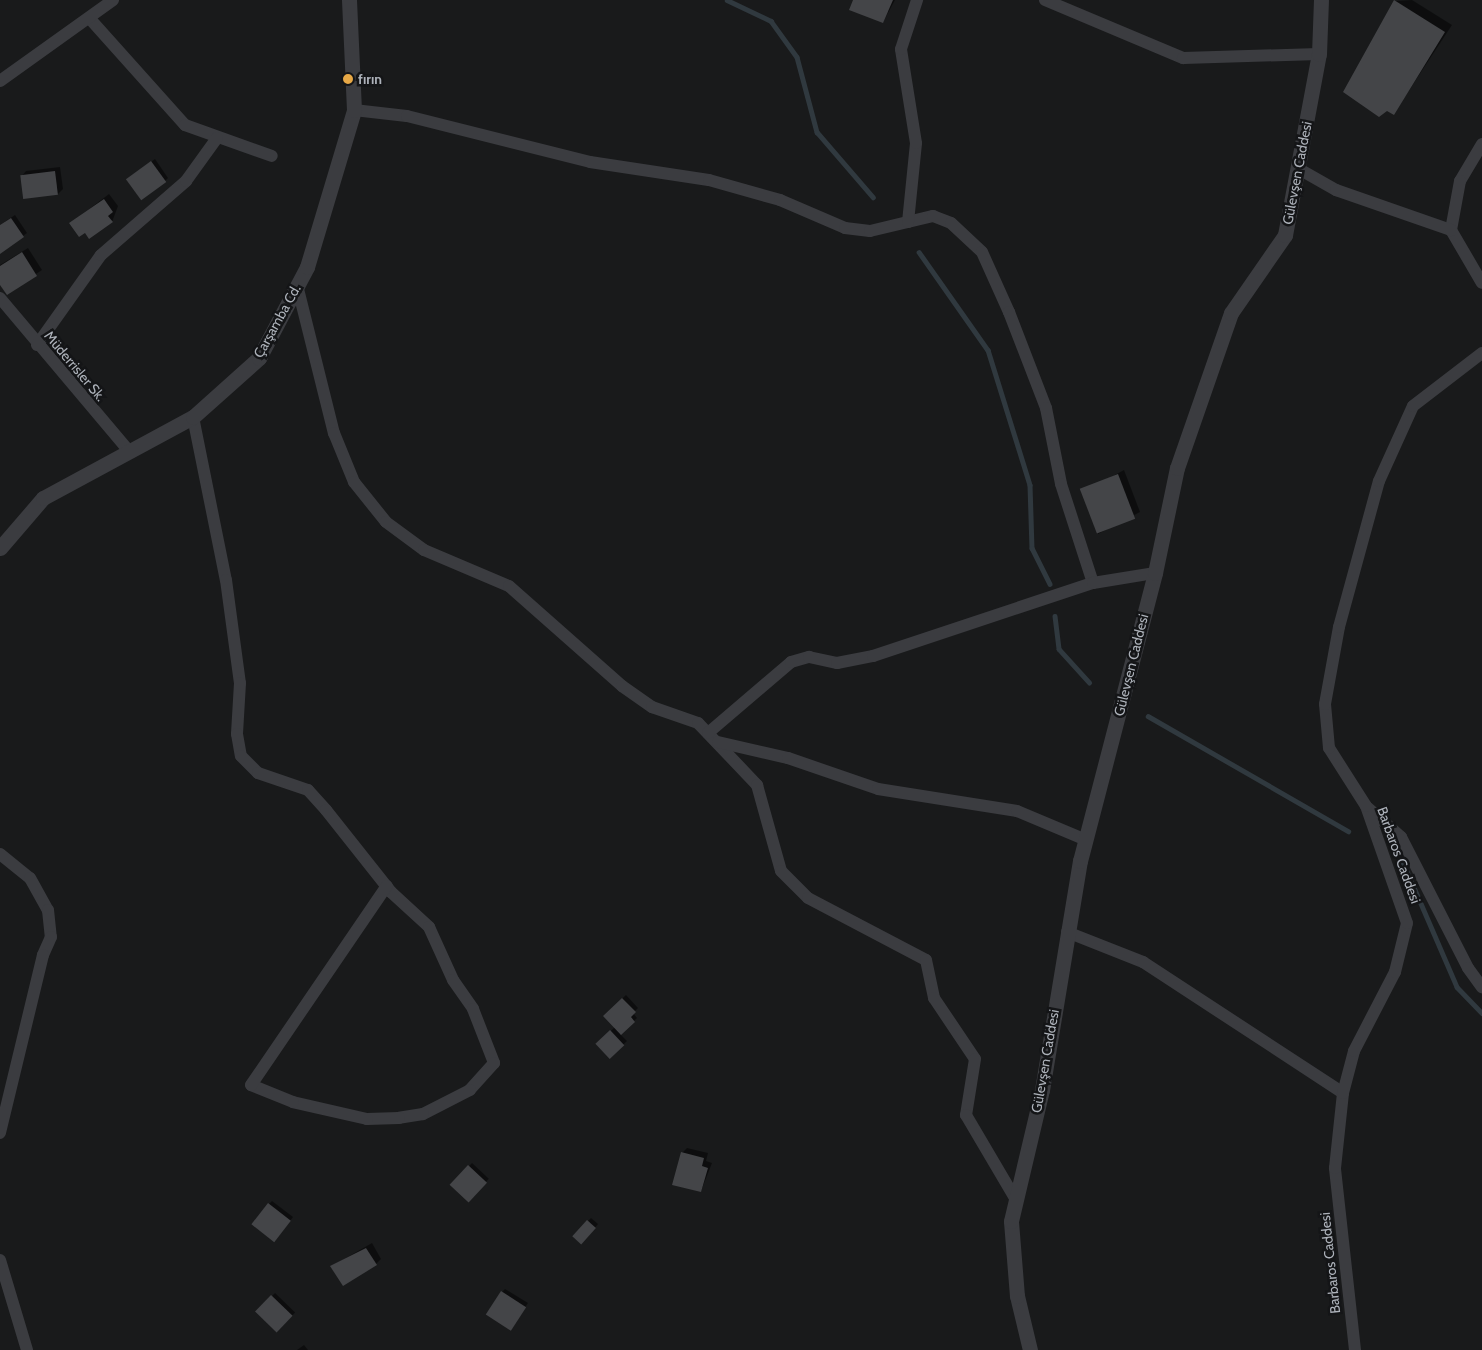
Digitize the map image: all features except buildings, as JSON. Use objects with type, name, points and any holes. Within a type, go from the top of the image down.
[{"type":"street","points":[[0,81],[91,20],[113,0]]},
{"type":"street","name":"Çarşamba Cd.","points":[[0,548],[43,498],[193,417],[258,358],[307,267],[354,110],[349,0]]},
{"type":"street","points":[[908,222],[916,143],[901,49],[917,0]]},
{"type":"street","points":[[1045,0],[1183,58],[1319,54]]},
{"type":"street","name":"Gülevşen Caddesi","points":[[1030,1350],[1017,1296],[1011,1221],[1042,1090],[1067,932],[1086,840],[1155,573],[1177,468],[1228,322],[1285,235],[1299,169],[1319,54],[1321,0]]},
{"type":"street","points":[[91,20],[185,125],[217,138],[272,156]]},
{"type":"street","points":[[354,110],[407,116],[590,162],[709,180],[780,200],[845,228],[870,231],[934,216],[951,223],[982,252],[1046,408],[1062,484],[1093,583]]},
{"type":"street","points":[[36,345],[101,255],[186,181],[217,138]]},
{"type":"street","points":[[1451,230],[1460,181],[1482,144]]},
{"type":"street","points":[[1299,169],[1336,190],[1451,230],[1482,283]]},
{"type":"street","points":[[297,285],[334,433],[354,482],[386,522],[424,550],[510,586],[622,686],[652,707],[698,723],[757,784],[781,871],[808,898],[926,960],[934,998],[975,1059],[966,1116],[1016,1200]]},
{"type":"street","name":"Müderrisler Sk.","points":[[0,298],[36,345],[129,451]]},
{"type":"street","name":"Barbaros Caddesi","points":[[1355,1350],[1335,1168],[1343,1093],[1354,1051],[1396,972],[1407,923],[1366,806],[1329,748],[1325,704],[1344,608],[1379,481],[1413,406],[1482,353]]},
{"type":"street","points":[[193,417],[226,580],[240,682],[237,734],[241,756],[258,774],[308,790],[387,886],[429,927],[453,980],[473,1009],[494,1063],[470,1090],[423,1114],[399,1118],[367,1120],[293,1102],[251,1085],[387,886]]},
{"type":"street","points":[[708,733],[791,662],[809,657],[837,663],[873,656],[1093,583],[1155,573]]},
{"type":"street","points":[[718,742],[788,758],[878,789],[1017,811],[1086,840]]},
{"type":"street","points":[[1366,806],[1401,837],[1468,968],[1482,987]]},
{"type":"street","points":[[0,854],[30,878],[48,910],[51,937],[42,955],[0,1133]]},
{"type":"street","points":[[1067,932],[1144,962],[1343,1093]]},
{"type":"street","points":[[0,1260],[26,1350]]},
{"type":"waterway","points":[[727,0],[771,21],[797,57],[817,132],[873,197]]},
{"type":"waterway","points":[[919,252],[988,350],[1030,485],[1032,548],[1050,584]]},
{"type":"waterway","points":[[1055,616],[1059,649],[1089,682]]},
{"type":"waterway","points":[[1148,716],[1348,831]]},
{"type":"waterway","points":[[1403,862],[1457,987],[1482,1013]]},
{"type":"place","name":"fırın","points":[[348,79]]}]
